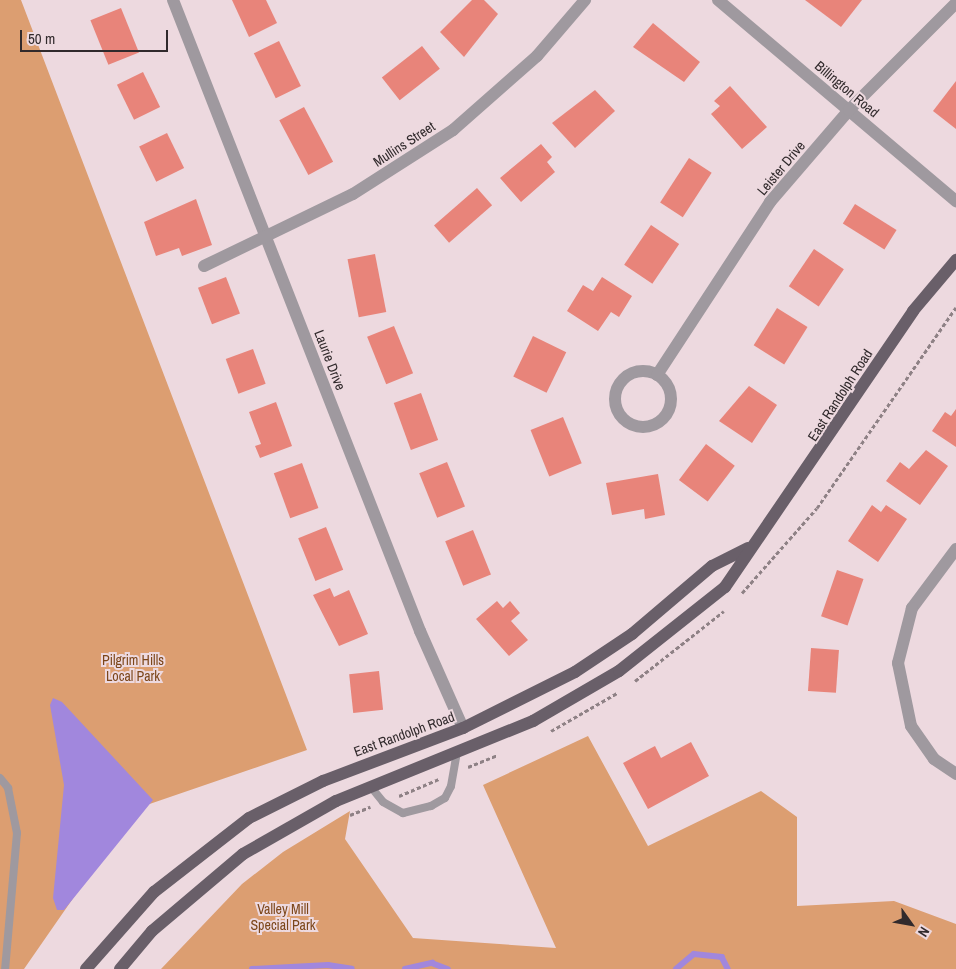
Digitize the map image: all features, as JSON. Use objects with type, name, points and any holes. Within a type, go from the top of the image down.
[{"type":"main road","name":"East Randolph Road","points":[[120,969],[159,925],[243,854],[336,801],[533,721],[619,671],[725,587],[749,547],[787,502],[913,311],[956,260]]},
{"type":"main road","name":"East Randolph Road","points":[[86,969],[154,892],[249,818],[323,781],[464,728],[575,672],[632,634],[712,566],[749,547]]},
{"type":"street","name":"Laurie Drive","points":[[173,0],[420,631],[464,728]]},
{"type":"street","name":"Mullins Street","points":[[204,266],[265,233],[353,194],[453,130],[537,56],[586,0]]},
{"type":"street","name":"Billington Road","points":[[718,0],[956,201]]},
{"type":"street","name":"Leister Drive","points":[[657,375],[770,202],[848,110],[956,3]]},
{"type":"street","points":[[636,372],[657,375],[670,392],[667,413],[649,426],[628,423],[615,406],[619,384],[636,372]]},
{"type":"street","points":[[956,548],[912,608],[898,663],[911,726],[934,759],[956,774]]},
{"type":"lane","points":[[372,787],[383,802],[403,814],[431,806],[445,798],[451,786],[457,753]]},
{"type":"lane","points":[[0,778],[8,788],[17,833],[5,969]]},
{"type":"green space","name":"Pilgrim Hills Local Park","points":[[0,0],[21,0],[307,750],[135,809],[24,969],[0,969]]},
{"type":"green space","name":"Valley Mill Special Park","points":[[588,736],[648,846],[761,791],[797,817],[797,906],[894,901],[956,924],[956,969],[161,969],[242,884],[283,852],[350,811],[345,839],[413,938],[556,948],[483,785]]},
{"type":"shaded area","points":[[53,698],[62,702],[153,800],[64,910],[57,910],[53,898],[64,785],[50,705]]},
{"type":"building","points":[[232,0],[266,0],[277,23],[249,37]]},
{"type":"building","points":[[472,0],[484,0],[498,14],[464,57],[440,32]]},
{"type":"building","points":[[805,0],[862,0],[841,27]]},
{"type":"building","points":[[121,8],[139,53],[108,65],[90,20]]},
{"type":"building","points":[[653,23],[700,62],[684,82],[633,47]]},
{"type":"building","points":[[279,41],[301,86],[276,98],[254,53]]},
{"type":"building","points":[[422,46],[440,69],[400,100],[382,77]]},
{"type":"building","points":[[143,72],[160,107],[134,120],[117,85]]},
{"type":"building","points":[[956,81],[956,129],[933,111]]},
{"type":"building","points":[[730,86],[767,127],[742,149],[711,114],[720,106],[714,101]]},
{"type":"building","points":[[595,90],[615,111],[575,148],[552,123]]},
{"type":"building","points":[[304,107],[333,162],[308,175],[279,120]]},
{"type":"building","points":[[167,133],[184,168],[156,182],[139,147]]},
{"type":"building","points":[[541,144],[552,157],[547,162],[555,172],[521,202],[500,178]]},
{"type":"building","points":[[689,158],[712,173],[683,217],[660,202]]},
{"type":"building","points":[[477,188],[492,205],[449,243],[434,225]]},
{"type":"building","points":[[196,199],[212,245],[182,256],[179,248],[156,256],[144,222]]},
{"type":"building","points":[[855,204],[897,230],[884,249],[843,224]]},
{"type":"building","points":[[651,225],[679,244],[652,284],[624,265]]},
{"type":"building","points":[[814,249],[844,269],[819,306],[789,286]]},
{"type":"building","points":[[375,254],[386,312],[359,317],[348,259]]},
{"type":"building","points":[[226,277],[240,313],[212,324],[198,288]]},
{"type":"building","points":[[602,277],[632,296],[619,317],[611,312],[598,331],[567,311],[583,285],[593,291]]},
{"type":"building","points":[[777,308],[808,327],[784,364],[754,345]]},
{"type":"building","points":[[394,326],[413,373],[386,384],[367,337]]},
{"type":"building","points":[[533,336],[566,352],[547,393],[513,376]]},
{"type":"building","points":[[253,349],[266,384],[238,394],[226,359]]},
{"type":"building","points":[[749,386],[777,405],[752,443],[719,421]]},
{"type":"building","points":[[421,393],[438,440],[411,450],[394,403]]},
{"type":"building","points":[[276,402],[292,446],[260,458],[255,446],[261,444],[249,412]]},
{"type":"building","points":[[956,409],[956,447],[932,431],[945,412],[951,416]]},
{"type":"building","points":[[563,417],[582,463],[549,476],[531,430]]},
{"type":"building","points":[[706,444],[735,466],[708,502],[679,480]]},
{"type":"building","points":[[926,450],[948,466],[920,505],[886,481],[900,462],[909,469]]},
{"type":"building","points":[[447,462],[465,507],[437,518],[419,473]]},
{"type":"building","points":[[302,463],[318,508],[290,518],[274,473]]},
{"type":"building","points":[[658,474],[665,515],[645,519],[644,509],[612,515],[606,483]]},
{"type":"building","points":[[872,505],[881,512],[886,505],[907,519],[878,562],[848,541]]},
{"type":"building","points":[[326,527],[343,570],[315,581],[298,538]]},
{"type":"building","points":[[473,530],[491,575],[463,586],[445,541]]},
{"type":"building","points":[[837,570],[863,579],[848,625],[821,616]]},
{"type":"building","points":[[330,588],[334,597],[349,590],[368,634],[339,646],[313,595]]},
{"type":"building","points":[[497,601],[503,608],[510,601],[520,613],[511,621],[528,640],[509,656],[476,619]]},
{"type":"building","points":[[811,648],[839,650],[836,693],[808,691]]},
{"type":"building","points":[[379,671],[383,710],[353,713],[349,674]]},
{"type":"building","points":[[691,742],[709,776],[648,809],[623,763],[655,746],[661,758]]},
{"type":"waterway","points":[[676,969],[694,954],[722,957],[728,969]]},
{"type":"waterway","points":[[405,969],[432,963],[448,969]]},
{"type":"waterway","points":[[252,969],[328,965],[352,969]]}]
